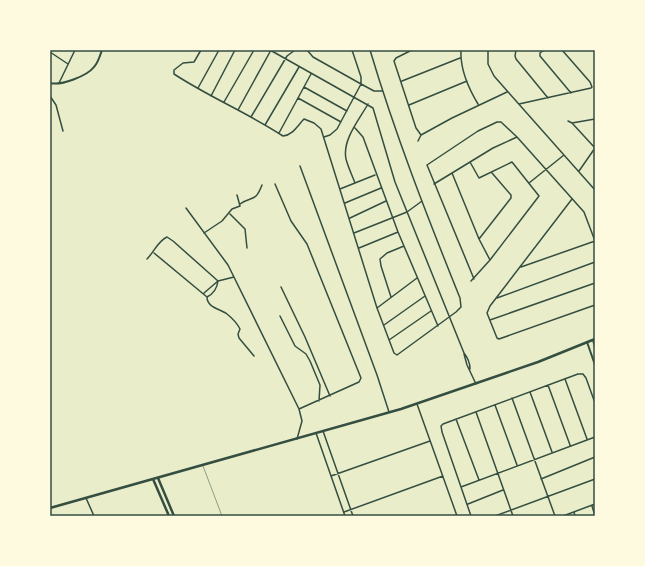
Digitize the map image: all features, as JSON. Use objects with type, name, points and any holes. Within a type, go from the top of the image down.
[{"type":"main road","points":[[50,508],[417,404],[476,384],[594,340]]},
{"type":"main road","points":[[158,478],[174,516]]},
{"type":"main road","points":[[153,479],[169,516]]},
{"type":"street","points":[[59,83],[75,50]]},
{"type":"street","points":[[50,83],[70,81],[91,71],[98,62],[102,50]]},
{"type":"street","points":[[201,50],[194,62],[180,64],[175,68],[174,73],[211,96],[283,136],[286,136],[294,130],[305,118],[320,128],[377,308],[394,353],[396,354],[449,318],[459,309],[461,302],[382,91],[370,50]]},
{"type":"street","points":[[198,88],[219,50]]},
{"type":"street","points":[[211,96],[235,50]]},
{"type":"street","points":[[224,102],[254,50]]},
{"type":"street","points":[[238,110],[271,50],[299,67],[368,104],[374,110],[395,182],[449,318],[470,364],[470,369],[476,384]]},
{"type":"street","points":[[251,117],[285,59],[295,50]]},
{"type":"street","points":[[307,50],[313,57],[361,84],[374,91],[382,91]]},
{"type":"street","points":[[324,137],[336,131],[361,84],[361,78],[352,50]]},
{"type":"street","points":[[412,50],[395,59],[416,128],[421,135]]},
{"type":"street","points":[[461,50],[460,58],[467,81],[478,104]]},
{"type":"street","points":[[488,50],[487,59],[494,76],[595,190]]},
{"type":"street","points":[[516,50],[516,59],[548,98]]},
{"type":"street","points":[[544,50],[540,53],[540,56],[571,92]]},
{"type":"street","points":[[519,104],[571,92],[589,90],[592,87],[590,82],[562,50]]},
{"type":"street","points":[[50,52],[68,64]]},
{"type":"street","points":[[402,81],[460,58]]},
{"type":"street","points":[[265,125],[299,67]]},
{"type":"street","points":[[279,133],[312,74]]},
{"type":"street","points":[[409,105],[467,81]]},
{"type":"street","points":[[304,87],[347,111]]},
{"type":"street","points":[[418,141],[421,135],[478,104],[507,92]]},
{"type":"street","points":[[50,96],[56,105],[63,131]]},
{"type":"street","points":[[298,98],[341,122]]},
{"type":"street","points":[[355,183],[346,158],[346,152],[348,140],[368,104]]},
{"type":"street","points":[[572,123],[595,119]]},
{"type":"street","points":[[568,121],[572,123],[595,148],[579,171]]},
{"type":"street","points":[[474,279],[427,165],[478,131],[500,122],[517,137],[585,213],[595,241],[520,268]]},
{"type":"street","points":[[355,128],[363,137],[386,202],[438,326]]},
{"type":"street","points":[[434,184],[493,148],[517,137]]},
{"type":"street","points":[[529,183],[564,155]]},
{"type":"street","points":[[470,162],[479,178],[512,162],[539,194],[539,197],[490,260],[471,281]]},
{"type":"street","points":[[300,166],[389,412]]},
{"type":"street","points":[[452,173],[490,260]]},
{"type":"street","points":[[480,239],[511,198],[492,173]]},
{"type":"street","points":[[340,189],[376,174]]},
{"type":"street","points":[[275,184],[291,222],[307,244],[361,378],[359,382],[299,409]]},
{"type":"street","points":[[204,233],[222,222],[232,209],[255,198],[258,195],[262,185]]},
{"type":"street","points":[[345,203],[381,188]]},
{"type":"street","points":[[237,195],[240,204]]},
{"type":"street","points":[[572,199],[496,298],[488,309],[487,313],[497,338],[499,339],[595,305]]},
{"type":"street","points":[[354,233],[407,212],[422,201]]},
{"type":"street","points":[[349,218],[386,202]]},
{"type":"street","points":[[186,208],[228,265],[299,409],[302,421],[297,439]]},
{"type":"street","points":[[229,214],[245,229],[247,248]]},
{"type":"street","points":[[359,248],[398,232]]},
{"type":"street","points":[[147,258],[154,253],[161,241],[168,237],[218,282]]},
{"type":"street","points":[[392,297],[380,259],[387,252],[404,246]]},
{"type":"street","points":[[154,253],[191,285],[204,293],[210,304],[220,311],[223,311],[235,322],[240,329],[238,334],[239,338],[254,356]]},
{"type":"street","points":[[496,298],[595,262]]},
{"type":"street","points":[[204,293],[218,282],[234,277]]},
{"type":"street","points":[[377,308],[417,278]]},
{"type":"street","points":[[207,297],[214,292],[218,282]]},
{"type":"street","points":[[490,320],[595,283]]},
{"type":"street","points":[[281,287],[305,337],[330,396]]},
{"type":"street","points":[[383,325],[425,296]]},
{"type":"street","points":[[389,340],[432,311]]},
{"type":"street","points":[[280,316],[295,346],[306,354],[310,361],[320,385],[319,401]]},
{"type":"street","points":[[594,340],[595,347]]},
{"type":"street","points":[[587,342],[595,365]]},
{"type":"street","points":[[471,516],[442,432],[442,426],[446,422],[578,374],[583,374],[586,378],[595,404]]},
{"type":"street","points":[[565,379],[587,440]]},
{"type":"street","points":[[548,385],[570,446]]},
{"type":"street","points":[[530,392],[552,452]]},
{"type":"street","points":[[512,398],[554,516]]},
{"type":"street","points":[[417,404],[457,515],[453,516]]},
{"type":"street","points":[[495,405],[517,465]]},
{"type":"street","points":[[476,412],[513,516]]},
{"type":"street","points":[[456,419],[479,480]]},
{"type":"street","points":[[323,431],[353,516]]},
{"type":"street","points":[[316,433],[345,516]]},
{"type":"street","points":[[461,487],[595,437]]},
{"type":"street","points":[[331,476],[430,441]]},
{"type":"street","points":[[541,479],[595,457]]},
{"type":"street","points":[[344,512],[443,476]]},
{"type":"street","points":[[495,516],[595,479]]},
{"type":"street","points":[[467,504],[504,490]]},
{"type":"street","points":[[86,498],[94,516]]},
{"type":"street","points":[[563,516],[595,504]]},
{"type":"street","points":[[591,506],[595,516]]},
{"type":"street","points":[[574,512],[575,516]]},
{"type":"lane","points":[[203,465],[222,516]]}]
